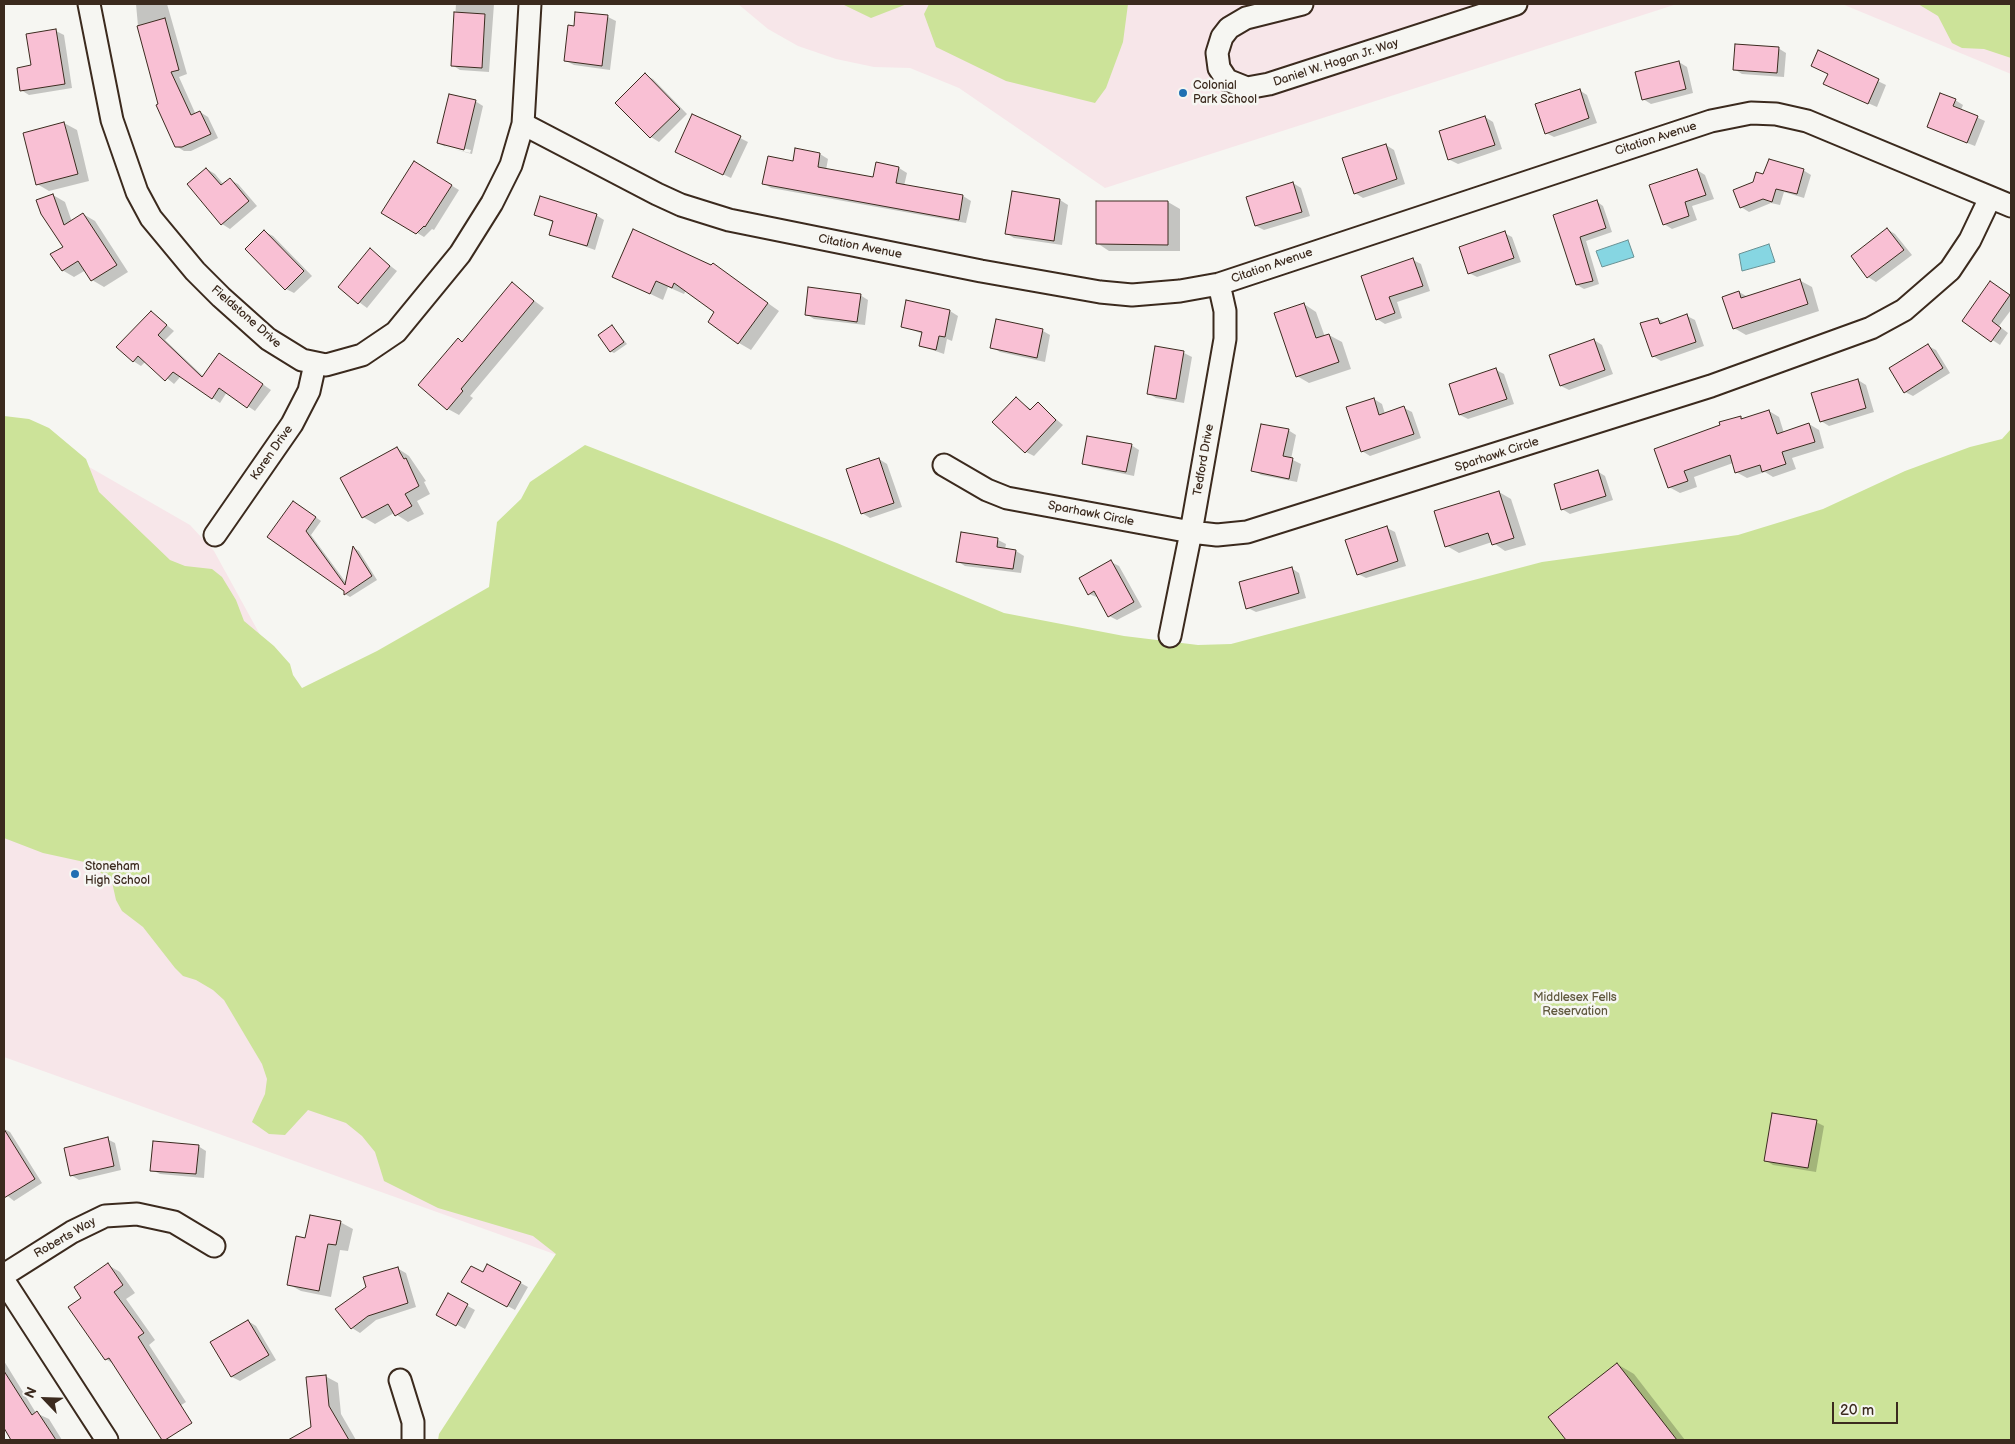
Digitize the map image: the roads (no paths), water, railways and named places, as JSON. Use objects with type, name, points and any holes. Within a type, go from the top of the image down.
[{"type":"street","name":"Fieldstone Drive","points":[[89,4],[112,120],[137,192],[151,218],[195,270],[244,318],[290,354],[315,364],[338,364],[374,348],[396,332],[460,254],[492,203],[511,165],[523,124],[530,4]]},
{"type":"street","name":"Daniel W. Hogan Jr. Way","points":[[1302,4],[1246,18],[1229,28],[1222,37],[1216,54],[1219,68],[1227,80],[1247,88],[1269,84],[1516,4]]},
{"type":"street","name":"Citation Avenue","points":[[523,124],[657,194],[729,220],[981,271],[1100,292],[1132,295],[1155,294],[1219,284],[1711,121],[1751,113],[1776,114],[1807,121],[2011,206]]},
{"type":"street","name":"Sparhawk Circle","points":[[944,465],[987,490],[1007,498],[1191,532],[1232,535],[1287,521],[1712,386],[1857,334],[1886,321],[1904,310],[1950,270],[1970,240],[1990,198]]},
{"type":"street","name":"Tedford Drive","points":[[1170,636],[1191,532],[1224,339],[1225,311],[1219,284]]},
{"type":"street","name":"Karen Drive","points":[[215,535],[292,424],[306,398],[315,364]]},
{"type":"street","name":"Roberts Way","points":[[4,1275],[72,1232],[105,1216],[137,1214],[174,1222],[214,1246]]},
{"type":"street","points":[[4,1281],[107,1440]]},
{"type":"street","points":[[400,1380],[412,1422],[413,1440]]},
{"type":"water","points":[[1628,240],[1634,257],[1602,267],[1596,251]]},
{"type":"water","points":[[1769,244],[1775,262],[1742,271],[1739,254]]},
{"type":"place","name":"Colonial Park School","points":[[1183,93]]},
{"type":"place","name":"Stoneham High School","points":[[75,874]]},
{"type":"park label","name":"Middlesex Fells Reservation","points":[[1575,1005]]}]
